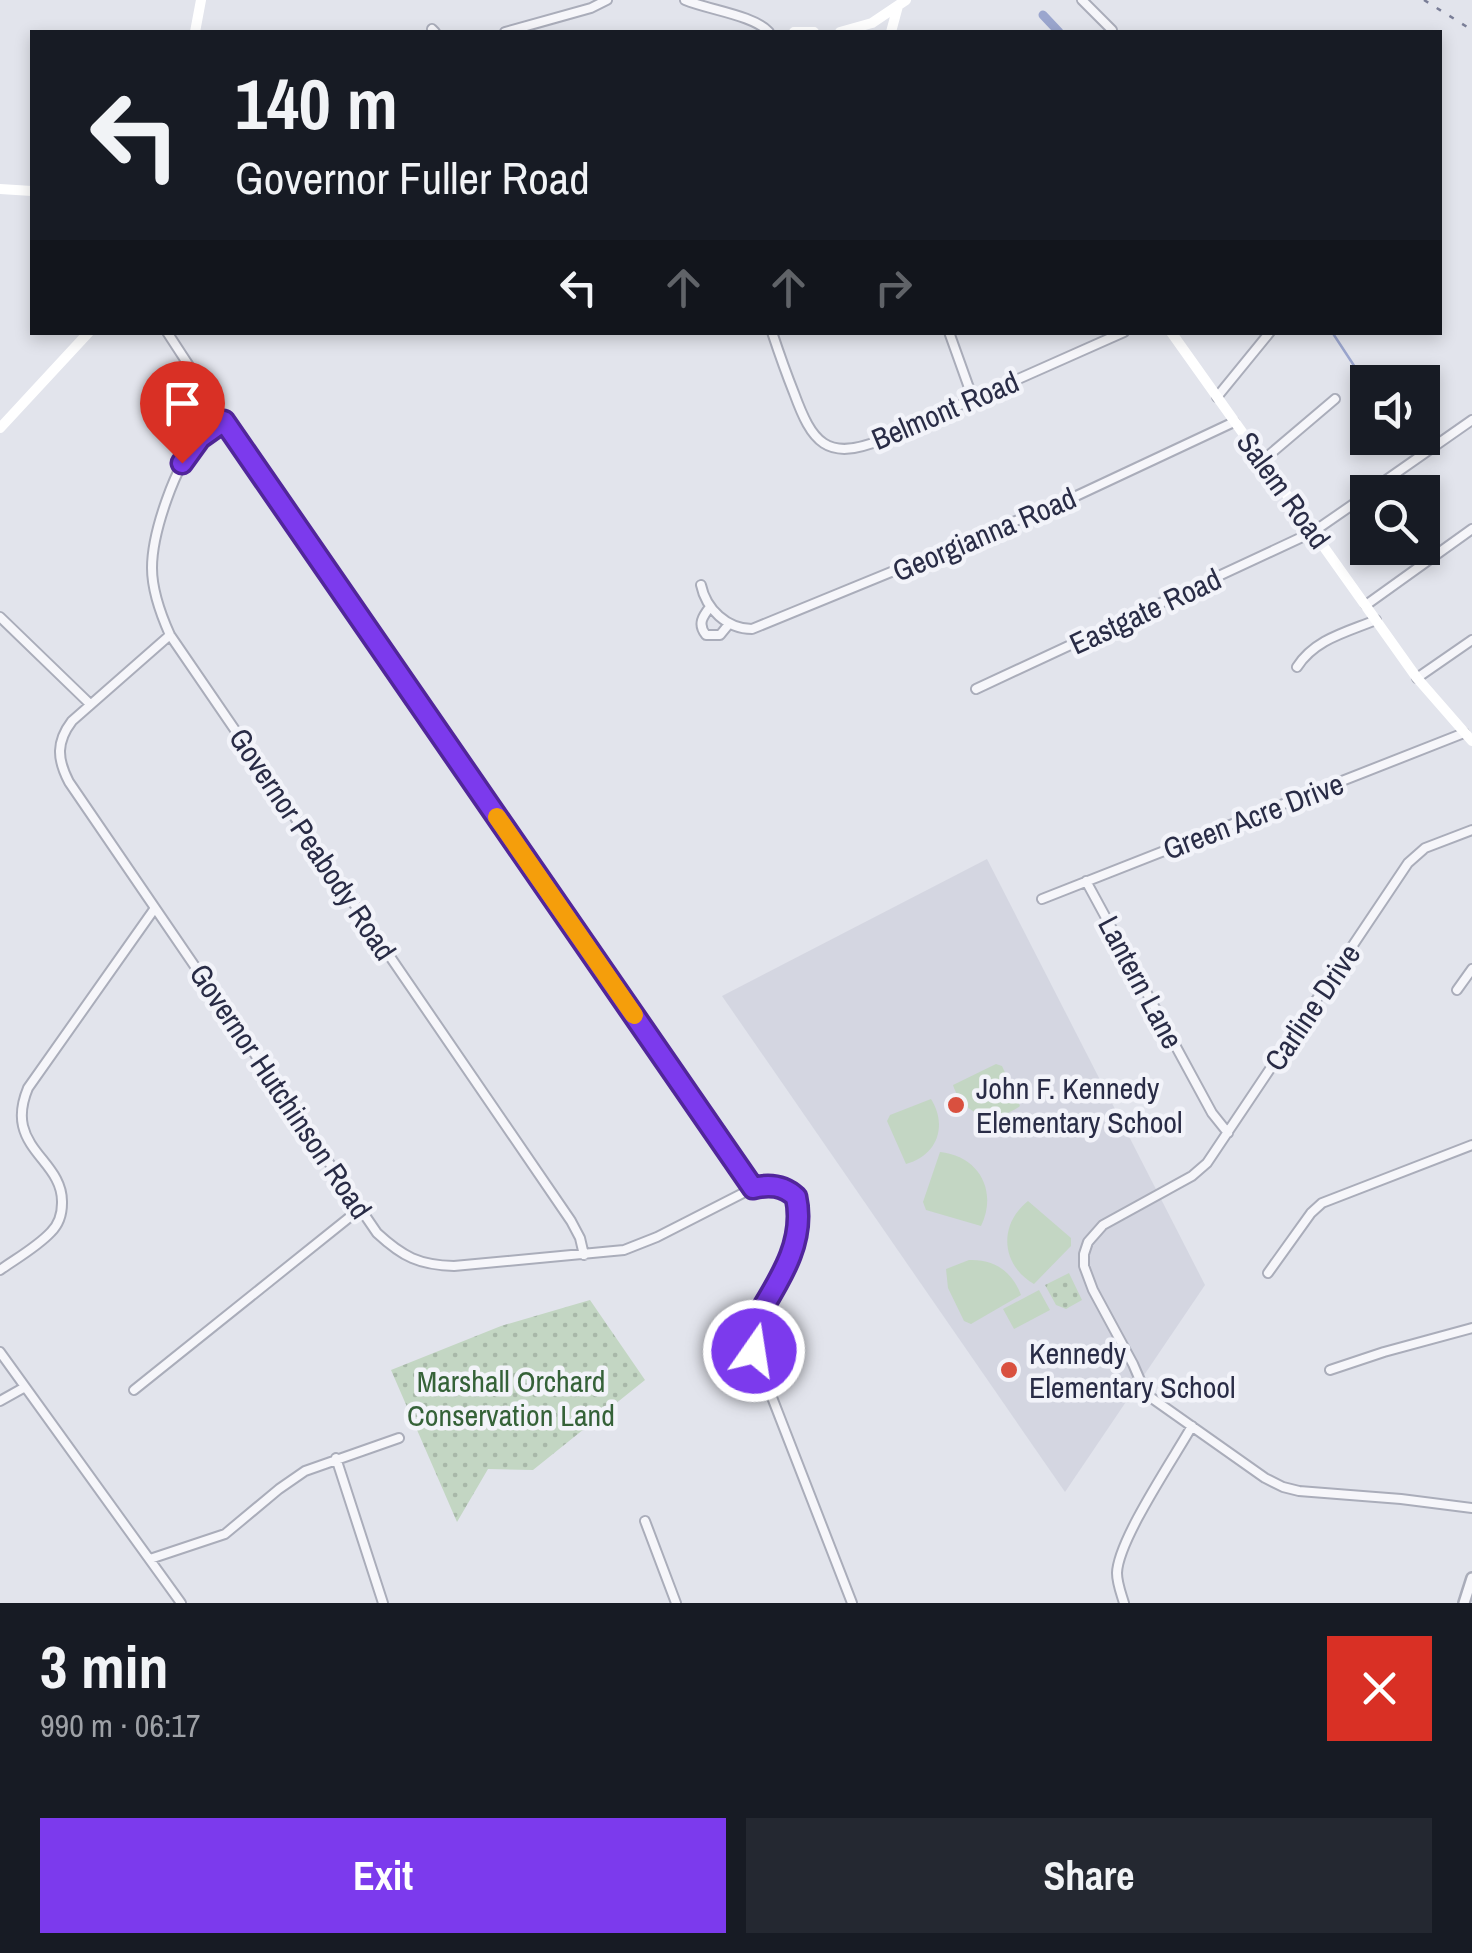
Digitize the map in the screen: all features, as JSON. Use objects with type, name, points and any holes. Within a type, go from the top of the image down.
[{"type":"main road","points":[[195,30],[201,0]]},
{"type":"main road","points":[[847,30],[872,23],[902,3]]},
{"type":"main road","points":[[891,30],[902,3]]},
{"type":"main road","points":[[0,188],[30,191]]},
{"type":"main road","points":[[0,428],[86,335]]},
{"type":"main road","name":"Salem Road","points":[[1173,335],[1417,678],[1469,738]]},
{"type":"street","points":[[510,30],[608,0]]},
{"type":"street","points":[[686,0],[757,22],[767,30]]},
{"type":"street","points":[[1082,0],[1112,30]]},
{"type":"street","points":[[169,335],[224,421],[753,1188],[780,1187],[791,1192],[798,1204],[791,1258],[756,1319],[754,1351],[852,1603]]},
{"type":"street","name":"Belmont Road","points":[[773,335],[806,425],[828,446],[843,449],[869,444],[1117,335]]},
{"type":"street","points":[[950,335],[973,399]]},
{"type":"street","points":[[1217,397],[1268,335]]},
{"type":"street","points":[[1262,461],[1334,399]]},
{"type":"street","name":"Eastgate Road","points":[[1394,475],[1472,420]]},
{"type":"street","name":"Governor Peabody Road","points":[[224,421],[200,438],[182,463],[158,530],[153,582],[170,635],[572,1221],[584,1255]]},
{"type":"street","name":"Georgianna Road","points":[[702,586],[710,607],[729,624],[752,629],[1074,497],[1234,422]]},
{"type":"street","name":"Eastgate Road","points":[[976,689],[1313,532],[1350,506]]},
{"type":"street","points":[[1366,605],[1472,529]]},
{"type":"street","name":"Georgianna Road","points":[[710,607],[700,622],[706,635],[720,635],[729,624]]},
{"type":"street","points":[[0,617],[90,704]]},
{"type":"street","points":[[1297,667],[1320,643],[1376,620]]},
{"type":"street","name":"Governor Hutchinson Road","points":[[170,635],[64,731],[59,756],[62,768],[361,1208],[393,1248],[432,1265],[454,1266],[624,1250],[753,1188]]},
{"type":"street","points":[[1417,678],[1472,640]]},
{"type":"street","name":"Green Acre Drive","points":[[1042,899],[1469,738]]},
{"type":"street","name":"Carline Drive","points":[[1472,830],[1425,848],[1408,862],[1212,1158],[1199,1171],[1098,1229],[1086,1246],[1084,1266],[1144,1392],[1268,1480],[1287,1489],[1472,1508]]},
{"type":"street","name":"Lantern Lane","points":[[1086,882],[1212,1113],[1228,1133]]},
{"type":"street","points":[[0,1270],[50,1234],[62,1213],[62,1189],[28,1138],[23,1126],[22,1100],[155,908]]},
{"type":"street","points":[[1457,990],[1472,968]]},
{"type":"street","points":[[1268,1273],[1322,1203],[1472,1145]]},
{"type":"street","points":[[134,1390],[361,1208]]},
{"type":"street","points":[[1330,1370],[1472,1328]]},
{"type":"street","points":[[0,1352],[182,1603]]},
{"type":"street","points":[[0,1401],[26,1387]]},
{"type":"street","points":[[1124,1603],[1117,1574],[1122,1549],[1192,1426]]},
{"type":"street","points":[[150,1560],[226,1534],[296,1476],[336,1458],[399,1438]]},
{"type":"street","points":[[336,1458],[384,1603]]},
{"type":"street","points":[[645,1521],[676,1603]]},
{"type":"street","points":[[1464,1603],[1472,1578]]},
{"type":"shaded area","name":"John F. Kennedy Elementary School","points":[[987,859],[1205,1285],[1065,1492],[722,996]]},
{"type":"green space","points":[[996,1064],[1002,1066],[1020,1106],[1000,1115],[980,1114],[964,1104],[953,1085]]},
{"type":"green space","points":[[931,1099],[939,1119],[936,1139],[925,1154],[906,1164],[887,1121],[890,1115]]},
{"type":"green space","points":[[940,1152],[965,1160],[982,1177],[987,1200],[981,1226],[926,1210],[923,1202]]},
{"type":"green space","points":[[1028,1201],[1071,1238],[1071,1246],[1034,1284],[1015,1266],[1007,1244],[1012,1221]]},
{"type":"green space","points":[[969,1260],[1001,1268],[1013,1279],[1021,1295],[971,1324],[964,1321],[948,1288],[946,1269]]},
{"type":"green space","points":[[1069,1273],[1082,1300],[1066,1309],[1056,1305],[1045,1285]]},
{"type":"green space","points":[[1039,1290],[1050,1310],[1014,1329],[1003,1309]]},
{"type":"green space","name":"Marshall Orchard Conservation Land","points":[[590,1300],[645,1380],[533,1470],[488,1469],[457,1522],[391,1370],[501,1326]]},
{"type":"waterway","points":[[1043,15],[1057,30]]},
{"type":"waterway","points":[[1334,335],[1354,365]]},
{"type":"railway","points":[[1424,0],[1472,30]]},
{"type":"slow traffic","points":[[497,817],[634,1015]]},
{"type":"place","name":"John F. Kennedy Elementary School","points":[[956,1105]]},
{"type":"place","name":"Kennedy Elementary School","points":[[1009,1370]]},
{"type":"route","points":[[182,463],[200,438],[224,421],[753,1188],[780,1187],[796,1197],[797,1223],[791,1258],[756,1319],[754,1351]]}]
